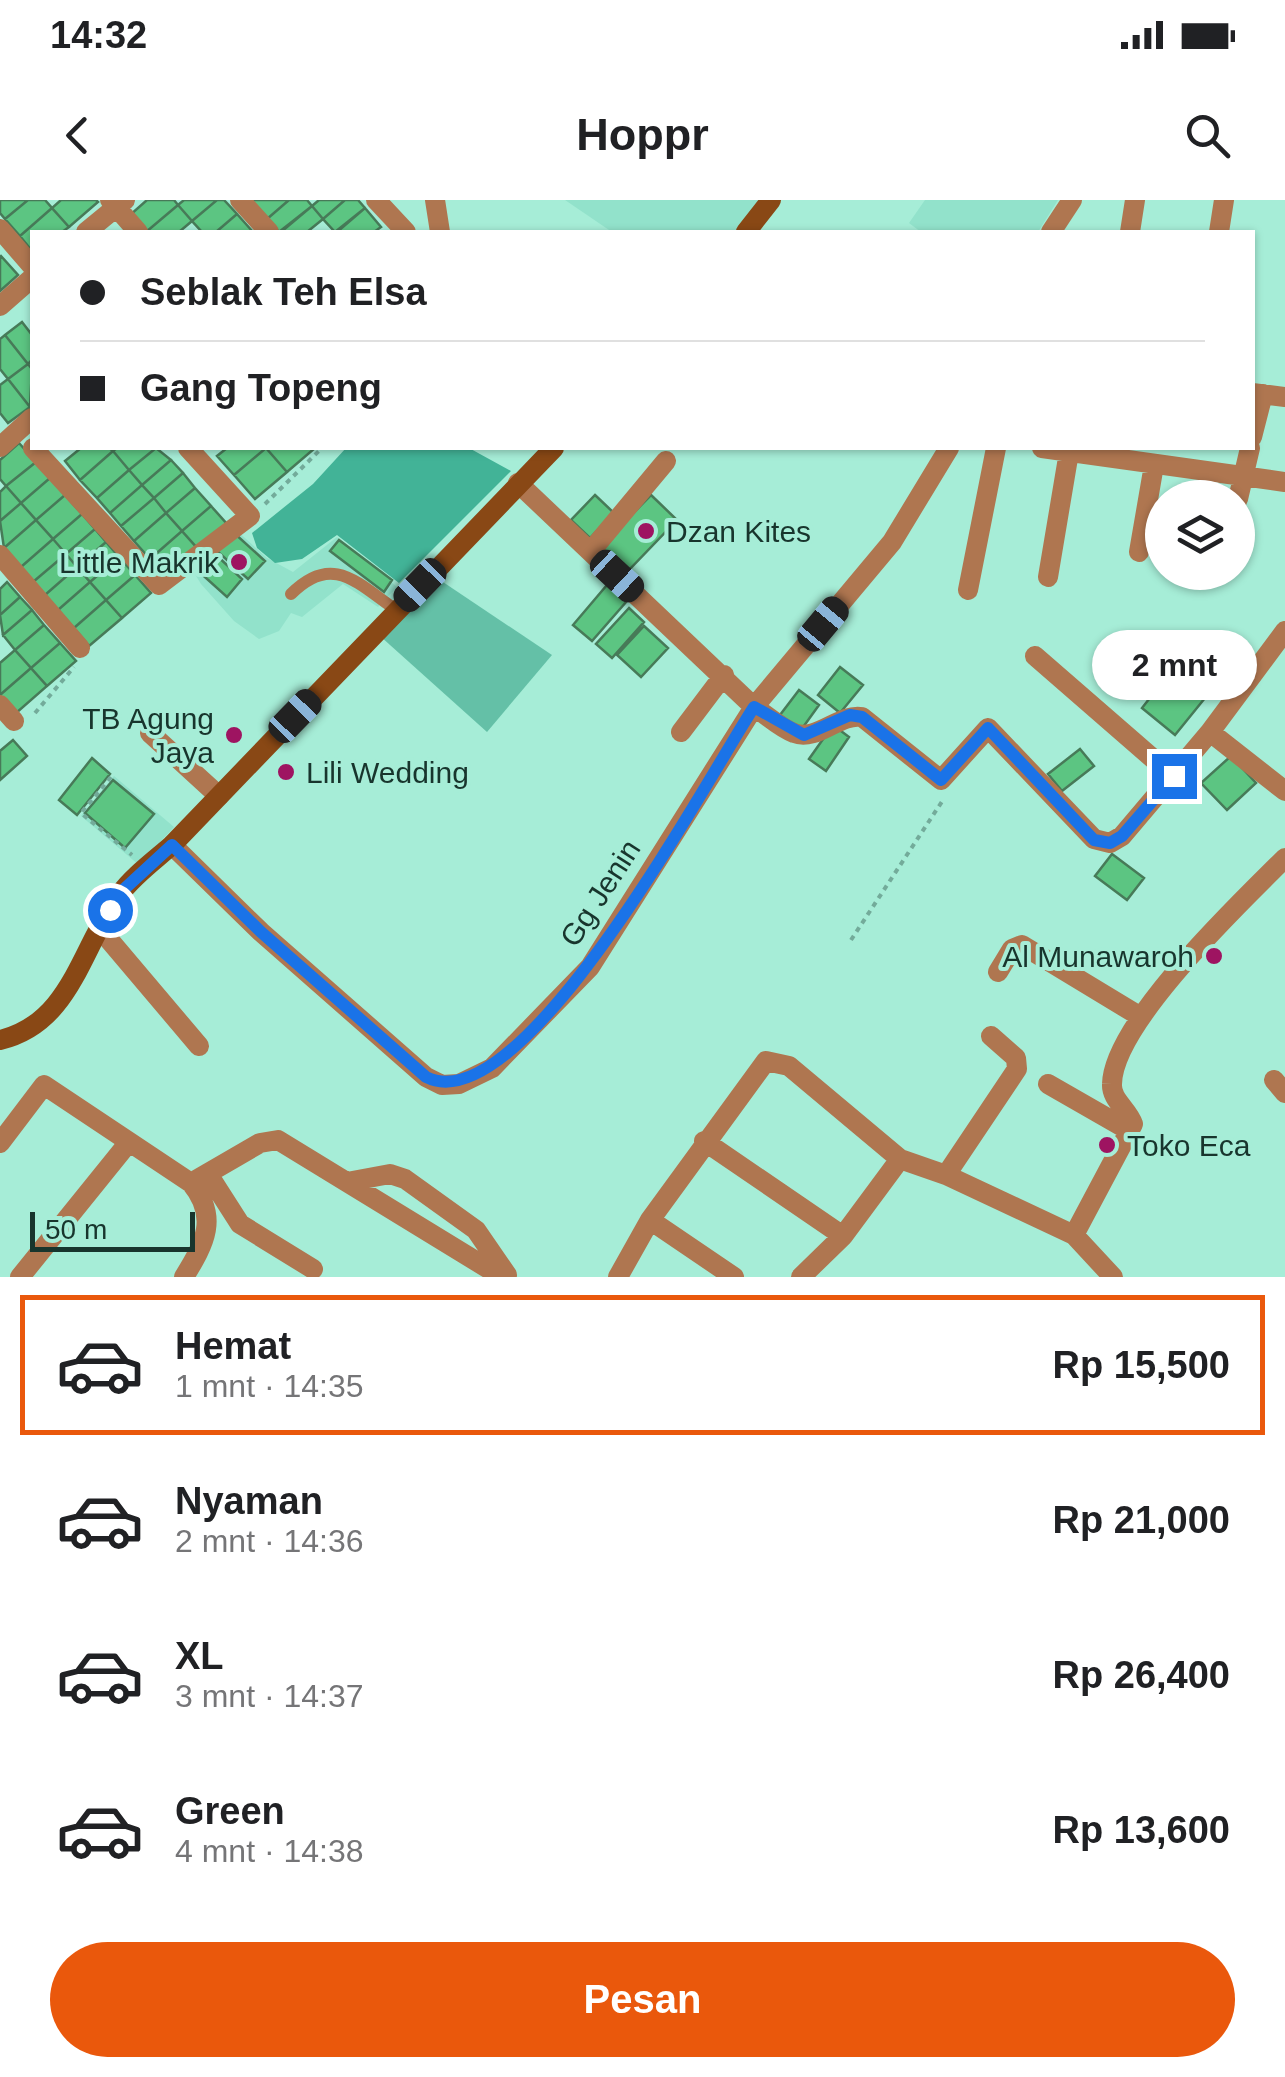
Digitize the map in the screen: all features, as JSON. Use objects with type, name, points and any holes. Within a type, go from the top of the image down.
[{"type":"street","points":[[240,200],[268,230]]},
{"type":"street","points":[[376,200],[404,230]]},
{"type":"street","points":[[435,200],[440,230]]},
{"type":"street","points":[[748,230],[771,200]]},
{"type":"street","points":[[1053,230],[1072,200]]},
{"type":"street","points":[[1130,230],[1135,200]]},
{"type":"street","points":[[1219,230],[1224,200]]},
{"type":"street","points":[[88,230],[117,202],[137,230]]},
{"type":"street","points":[[0,229],[30,264]]},
{"type":"street","points":[[0,306],[30,280]]},
{"type":"street","points":[[1258,394],[1285,397]]},
{"type":"street","points":[[0,447],[25,424]]},
{"type":"street","points":[[36,450],[152,581],[164,584],[250,516],[190,450]]},
{"type":"street","points":[[0,1040],[38,1026],[121,892],[172,845],[552,450]]},
{"type":"street","name":"Gg Jenin","points":[[172,845],[261,932],[426,1077],[442,1085],[459,1084],[492,1068],[590,967],[754,707],[892,542],[948,450]]},
{"type":"street","points":[[968,590],[996,450]]},
{"type":"street","points":[[1056,450],[1285,482]]},
{"type":"street","points":[[1241,480],[1249,450]]},
{"type":"street","points":[[1048,576],[1070,452]]},
{"type":"street","points":[[591,551],[666,461]]},
{"type":"street","points":[[1139,552],[1154,465]]},
{"type":"street","points":[[518,483],[754,707],[804,735],[850,715],[862,717],[941,780],[988,728],[1094,840],[1110,843],[1122,836],[1210,732],[1285,631]]},
{"type":"street","points":[[0,555],[80,648]]},
{"type":"street","points":[[1035,656],[1174,776]]},
{"type":"street","points":[[680,732],[724,675]]},
{"type":"street","points":[[1210,732],[1285,791]]},
{"type":"street","points":[[150,733],[219,796]]},
{"type":"street","points":[[1074,1234],[1130,1131],[1132,1118],[1115,1098],[1112,1078],[1140,1017],[1211,932],[1285,858]]},
{"type":"street","points":[[100,929],[199,1046]]},
{"type":"street","points":[[998,972],[1012,949],[1022,945],[1140,1017]]},
{"type":"street","points":[[946,1174],[1016,1068],[1016,1058],[991,1036]]},
{"type":"street","points":[[618,1277],[650,1220],[758,1065],[774,1061],[789,1066],[900,1158],[946,1174],[1074,1234],[1113,1277]]},
{"type":"street","points":[[1048,1084],[1130,1131]]},
{"type":"street","points":[[0,1144],[44,1085],[129,1142],[199,1179],[240,1224],[313,1269]]},
{"type":"street","points":[[199,1179],[260,1143],[278,1140],[505,1277]]},
{"type":"street","points":[[20,1277],[129,1142]]},
{"type":"street","points":[[704,1142],[844,1236]]},
{"type":"street","points":[[802,1277],[844,1236],[900,1158]]},
{"type":"street","points":[[348,1182],[390,1174],[405,1179],[476,1230],[505,1277]]},
{"type":"street","points":[[184,1277],[205,1238],[210,1217],[199,1179]]},
{"type":"street","points":[[650,1220],[734,1277]]},
{"type":"lane","points":[[291,594],[311,574],[333,572],[396,610]]},
{"type":"path","points":[[250,516],[320,450]]},
{"type":"path","points":[[7,713],[25,722],[32,716],[77,664],[80,648]]},
{"type":"path","points":[[110,777],[81,813],[147,868]]},
{"type":"path","points":[[851,940],[949,790],[941,780]]},
{"type":"shaded area","points":[[565,200],[767,200],[744,230],[609,230]]},
{"type":"shaded area","points":[[925,200],[1058,200],[1039,230],[918,230],[909,223]]},
{"type":"shaded area","points":[[344,450],[473,450],[511,471],[399,583],[337,535],[302,559],[275,563],[257,548],[252,533],[313,484]]},
{"type":"shaded area","name":"Little Makrik","points":[[235,529],[267,558],[293,572],[337,537],[397,587],[378,607],[343,584],[302,617],[291,613],[279,631],[259,639],[234,621],[190,566]]},
{"type":"shaded area","points":[[437,578],[552,655],[487,732],[380,636]]},
{"type":"shaded area","points":[[114,776],[174,827],[139,865],[81,816]]},
{"type":"building","points":[[0,200],[28,200],[5,219],[0,213]]},
{"type":"building","points":[[28,200],[45,200],[52,208],[20,236],[5,219]]},
{"type":"building","points":[[61,200],[98,202],[69,227],[52,208]]},
{"type":"building","points":[[147,200],[174,200],[178,205],[148,230],[130,215]]},
{"type":"building","points":[[184,200],[217,200],[192,221],[178,205]]},
{"type":"building","points":[[217,200],[224,200],[237,214],[218,230],[200,230],[192,221]]},
{"type":"building","points":[[250,200],[289,200],[267,219]]},
{"type":"building","points":[[289,200],[307,200],[312,206],[282,230],[267,219]]},
{"type":"building","points":[[319,200],[345,200],[323,219],[312,206]]},
{"type":"building","points":[[345,200],[358,200],[365,208],[338,230],[323,219]]},
{"type":"building","points":[[178,205],[192,221],[181,230],[148,230]]},
{"type":"building","points":[[312,206],[323,219],[309,230],[283,230]]},
{"type":"building","points":[[52,208],[69,227],[30,230],[30,248],[20,236]]},
{"type":"building","points":[[365,208],[381,227],[377,230],[339,230]]},
{"type":"building","points":[[237,214],[251,230],[218,230]]},
{"type":"building","points":[[0,257],[18,275],[0,291]]},
{"type":"building","points":[[22,322],[30,332],[28,364],[5,335]]},
{"type":"building","points":[[5,335],[28,364],[8,379],[0,369],[0,339]]},
{"type":"building","points":[[28,364],[30,366],[30,407],[8,379]]},
{"type":"building","points":[[8,379],[30,407],[8,423],[0,413],[0,385]]},
{"type":"building","points":[[19,443],[36,462],[6,486],[0,479],[0,460]]},
{"type":"building","points":[[79,450],[113,451],[80,480],[65,461]]},
{"type":"building","points":[[114,450],[154,450],[129,470]]},
{"type":"building","points":[[154,450],[171,460],[142,485],[129,470]]},
{"type":"building","points":[[224,450],[264,450],[234,475],[217,456]]},
{"type":"building","points":[[264,450],[287,472],[255,499],[234,475]]},
{"type":"building","points":[[268,450],[313,450],[287,472]]},
{"type":"building","points":[[113,451],[129,470],[97,498],[80,480]]},
{"type":"building","points":[[171,460],[183,473],[154,498],[142,485]]},
{"type":"building","points":[[36,462],[50,478],[21,503],[6,486]]},
{"type":"building","points":[[129,470],[142,485],[110,513],[97,498]]},
{"type":"building","points":[[183,473],[195,488],[166,513],[154,498]]},
{"type":"building","points":[[50,478],[65,495],[36,520],[21,503]]},
{"type":"building","points":[[142,485],[154,498],[121,526],[110,513]]},
{"type":"building","points":[[6,486],[21,503],[0,521],[0,492]]},
{"type":"building","points":[[195,488],[211,506],[182,531],[166,513]]},
{"type":"building","points":[[65,495],[82,514],[53,539],[36,520]]},
{"type":"building","points":[[595,495],[614,513],[590,538],[571,520]]},
{"type":"building","points":[[651,495],[677,520],[627,572],[600,547]]},
{"type":"building","points":[[154,498],[166,513],[134,541],[121,526]]},
{"type":"building","points":[[21,503],[36,520],[4,548],[0,521]]},
{"type":"building","points":[[211,506],[227,524],[198,549],[182,531]]},
{"type":"building","points":[[166,513],[182,531],[150,559],[134,541]]},
{"type":"building","points":[[82,514],[95,529],[66,554],[53,539]]},
{"type":"building","points":[[36,520],[53,539],[21,567],[4,548]]},
{"type":"building","points":[[95,529],[106,542],[77,567],[66,554]]},
{"type":"building","points":[[182,531],[198,549],[166,577],[150,559]]},
{"type":"building","points":[[233,532],[265,561],[248,579],[217,551]]},
{"type":"building","points":[[53,539],[66,554],[33,582],[21,567]]},
{"type":"building","points":[[339,540],[392,580],[384,592],[330,551]]},
{"type":"building","points":[[106,542],[119,557],[90,582],[77,567]]},
{"type":"building","points":[[214,553],[242,579],[227,597],[196,569]]},
{"type":"building","points":[[66,554],[77,567],[45,595],[33,582]]},
{"type":"building","points":[[119,557],[135,575],[106,600],[90,582]]},
{"type":"building","points":[[77,567],[90,582],[58,610],[45,595]]},
{"type":"building","points":[[135,575],[151,593],[122,618],[106,600]]},
{"type":"building","points":[[7,582],[20,597],[0,615],[0,589]]},
{"type":"building","points":[[90,582],[106,600],[74,628],[58,610]]},
{"type":"building","points":[[607,585],[627,601],[592,641],[573,625]]},
{"type":"building","points":[[20,597],[32,610],[3,635],[0,615]]},
{"type":"building","points":[[106,600],[122,618],[89,646],[74,628]]},
{"type":"building","points":[[629,608],[644,622],[612,658],[596,644]]},
{"type":"building","points":[[32,610],[44,625],[15,650],[3,635]]},
{"type":"building","points":[[44,625],[60,643],[31,668],[15,650]]},
{"type":"building","points":[[644,626],[668,648],[641,677],[617,655]]},
{"type":"building","points":[[60,643],[76,661],[47,686],[31,668]]},
{"type":"building","points":[[15,650],[31,668],[0,695],[0,663]]},
{"type":"building","points":[[840,667],[863,685],[840,713],[818,695]]},
{"type":"building","points":[[31,668],[47,686],[15,714],[0,695]]},
{"type":"building","points":[[1171,671],[1205,698],[1175,735],[1142,708]]},
{"type":"building","points":[[799,690],[819,705],[801,730],[780,715]]},
{"type":"building","points":[[833,725],[849,737],[826,771],[809,759]]},
{"type":"building","points":[[13,740],[27,756],[0,780],[0,751]]},
{"type":"building","points":[[1080,749],[1094,766],[1062,791],[1048,774]]},
{"type":"building","points":[[1231,756],[1256,783],[1227,810],[1201,783]]},
{"type":"building","points":[[92,758],[110,774],[77,815],[59,800]]},
{"type":"building","points":[[113,780],[154,814],[125,848],[85,813]]},
{"type":"building","points":[[1112,854],[1144,878],[1127,900],[1095,876]]},
{"type":"place","name":"Dzan Kites","points":[[646,531]]},
{"type":"place","name":"Little Makrik","points":[[239,562]]},
{"type":"place","name":"TB Agung Jaya","points":[[234,735]]},
{"type":"place","name":"Lili Wedding","points":[[286,772]]},
{"type":"place","name":"Al Munawaroh","points":[[1214,956]]},
{"type":"place","name":"Toko Eca","points":[[1107,1145]]},
{"type":"route","points":[[110,910],[121,892],[172,845],[261,932],[426,1077],[442,1085],[459,1084],[492,1068],[590,967],[754,707],[793,733],[804,735],[850,715],[862,717],[941,780],[988,728],[1094,840],[1110,843],[1122,836],[1174,776]]}]
